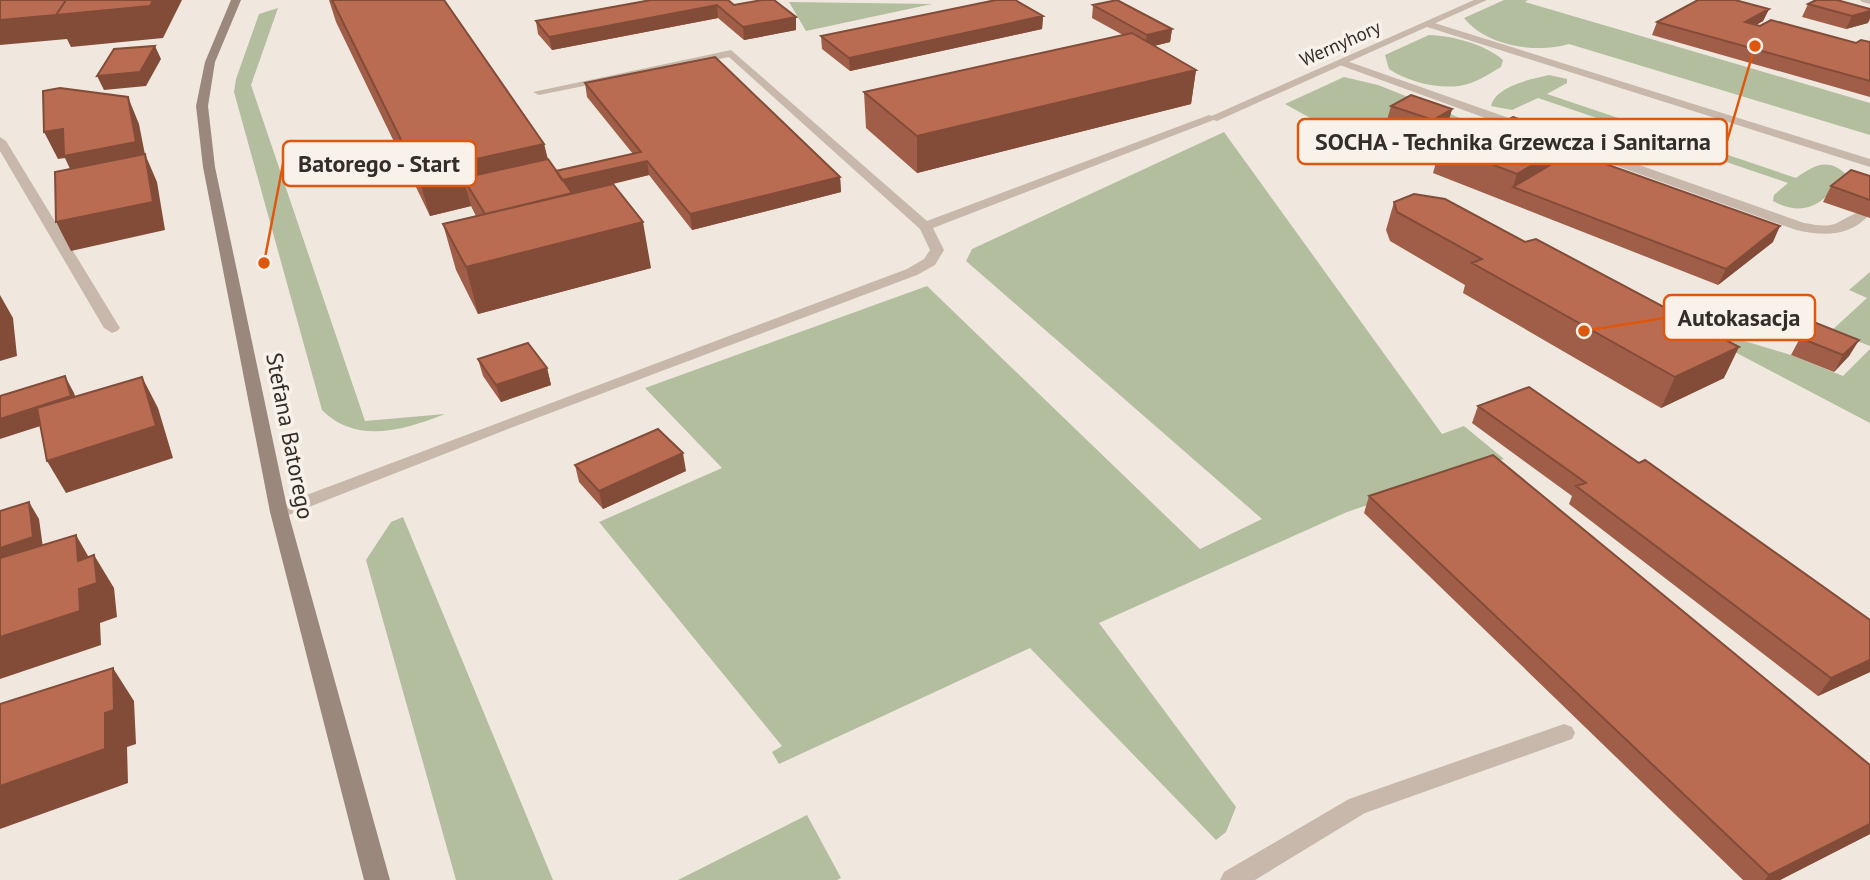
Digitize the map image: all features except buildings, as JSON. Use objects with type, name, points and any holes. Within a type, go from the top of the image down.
[{"type":"street","name":"Stefana Batorego","points":[[236,0],[211,62],[202,106],[209,167],[279,512],[377,880]]},
{"type":"street","name":"Wernyhory","points":[[925,226],[1213,118],[1482,0]]},
{"type":"street","points":[[1865,0],[1870,1]]},
{"type":"street","points":[[1428,23],[1870,163]]},
{"type":"street","points":[[279,512],[515,420],[912,272],[930,262],[937,250],[932,235],[925,226],[731,53],[538,92]]},
{"type":"street","points":[[1340,62],[1801,227],[1846,229],[1862,215]]},
{"type":"street","points":[[0,141],[112,328]]},
{"type":"street","points":[[1233,880],[1357,806],[1564,733]]},
{"type":"green space","points":[[1504,0],[1528,0],[1525,2],[1870,103],[1870,135],[1569,44],[1528,48],[1498,41],[1474,28],[1464,18]]},
{"type":"green space","points":[[789,2],[932,4],[806,31]]},
{"type":"green space","points":[[278,8],[251,85],[365,421],[445,414],[397,429],[365,431],[350,428],[322,410],[234,92],[259,14]]},
{"type":"green space","points":[[1429,35],[1478,45],[1503,60],[1501,67],[1471,83],[1451,87],[1417,82],[1389,69],[1385,55]]},
{"type":"green space","points":[[1549,75],[1567,79],[1567,83],[1547,94],[1796,178],[1821,165],[1834,166],[1847,175],[1815,204],[1806,208],[1785,206],[1773,201],[1774,195],[1788,183],[1538,98],[1512,110],[1491,106],[1494,99],[1507,88]]},
{"type":"green space","points":[[1344,77],[1378,85],[1436,108],[1388,120],[1429,135],[1446,112],[1464,120],[1468,125],[1464,131],[1395,165],[1285,104]]},
{"type":"green space","points":[[1224,132],[1442,434],[1464,426],[1504,459],[1347,512],[1099,623],[1236,807],[1226,832],[1216,840],[1030,648],[779,764],[772,752],[782,746],[599,522],[722,468],[645,388],[927,286],[1200,549],[1262,519],[966,261],[972,249]]},
{"type":"green space","points":[[1870,272],[1870,346],[1831,331],[1867,298],[1849,290]]},
{"type":"green space","points":[[1672,319],[1791,355],[1843,376],[1870,349],[1870,423]]},
{"type":"green space","points":[[403,517],[553,880],[456,880],[366,560],[391,522]]},
{"type":"green space","points":[[807,815],[841,878],[678,880]]},
{"type":"place","name":"SOCHA - Technika Grzewcza i Sanitarna","points":[[1755,46]]},
{"type":"place","name":"Batorego - Start","points":[[264,263]]},
{"type":"place","name":"Autokasacja","points":[[1584,331]]}]
